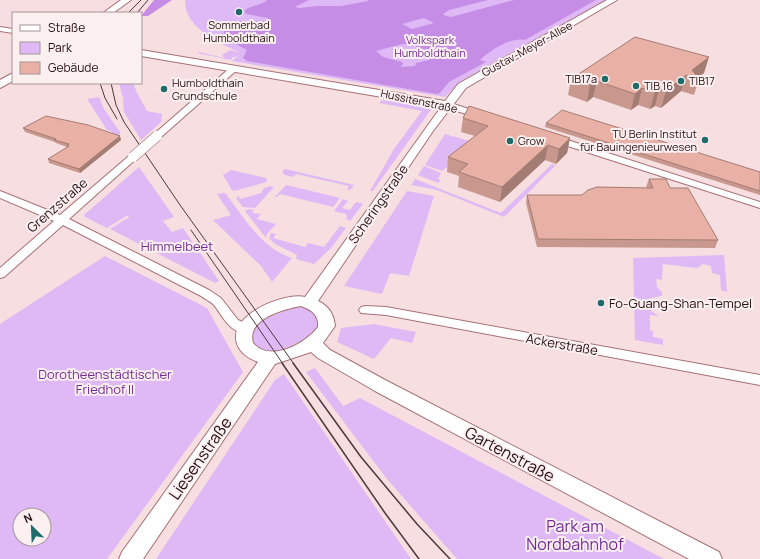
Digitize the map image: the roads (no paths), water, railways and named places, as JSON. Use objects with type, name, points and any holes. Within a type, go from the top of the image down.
[{"type":"street","points":[[109,12],[127,0]]},
{"type":"street","name":"Gustav-Meyer-Allee","points":[[447,105],[462,86],[473,79],[613,0]]},
{"type":"street","points":[[0,28],[12,31]]},
{"type":"street","name":"Hussitenstraße","points":[[142,53],[431,101],[489,118]]},
{"type":"street","name":"Grenzstraße","points":[[0,274],[234,69]]},
{"type":"street","points":[[0,85],[12,77]]},
{"type":"street","name":"Scheringstraße","points":[[308,303],[447,105]]},
{"type":"street","points":[[548,137],[760,205]]},
{"type":"street","points":[[0,194],[62,219],[205,293],[217,301],[233,323],[245,328]]},
{"type":"street","points":[[301,302],[308,303],[317,306],[322,311],[327,321],[327,326],[322,336],[313,343],[286,354],[270,358],[258,355],[248,350],[243,340],[245,328],[253,319],[282,305],[301,302]]},
{"type":"street","name":"Ackerstraße","points":[[365,310],[386,311],[760,380]]},
{"type":"street","name":"Gartenstraße","points":[[313,343],[324,354],[382,386],[711,559]]},
{"type":"street","name":"Liesenstraße","points":[[130,559],[270,358]]},
{"type":"tram line","points":[[129,12],[141,0]]},
{"type":"tram line","points":[[138,12],[148,0]]},
{"type":"tram line","points":[[100,84],[105,98],[117,119]]},
{"type":"tram line","points":[[111,84],[116,105],[124,122],[180,205],[294,364]]},
{"type":"tram line","points":[[191,230],[283,364]]},
{"type":"tram line","points":[[282,363],[385,513],[419,559]]},
{"type":"tram line","points":[[293,363],[361,457],[417,524],[450,559]]},
{"type":"place","name":"Sommerbad Humboldthain","points":[[239,12]]},
{"type":"place","name":"TIB17a","points":[[605,79]]},
{"type":"place","name":"TIB17","points":[[681,81]]},
{"type":"place","name":"TIB 16","points":[[636,86]]},
{"type":"place","name":"Humboldthain Grundschule","points":[[164,89]]},
{"type":"place","name":"TU Berlin Institut für Bauingenieurwesen","points":[[705,140]]},
{"type":"place","name":"Grow","points":[[510,141]]},
{"type":"place","name":"Fo-Guang-Shan-Tempel","points":[[601,303]]},
{"type":"park label","name":"Volkspark Humboldthain","points":[[430,46]]},
{"type":"park label","name":"Himmelbeet","points":[[177,246]]},
{"type":"park label","name":"Dorotheenstädtischer Friedhof II","points":[[105,382]]},
{"type":"park label","name":"Park am Nordbahnhof","points":[[575,535]]}]
